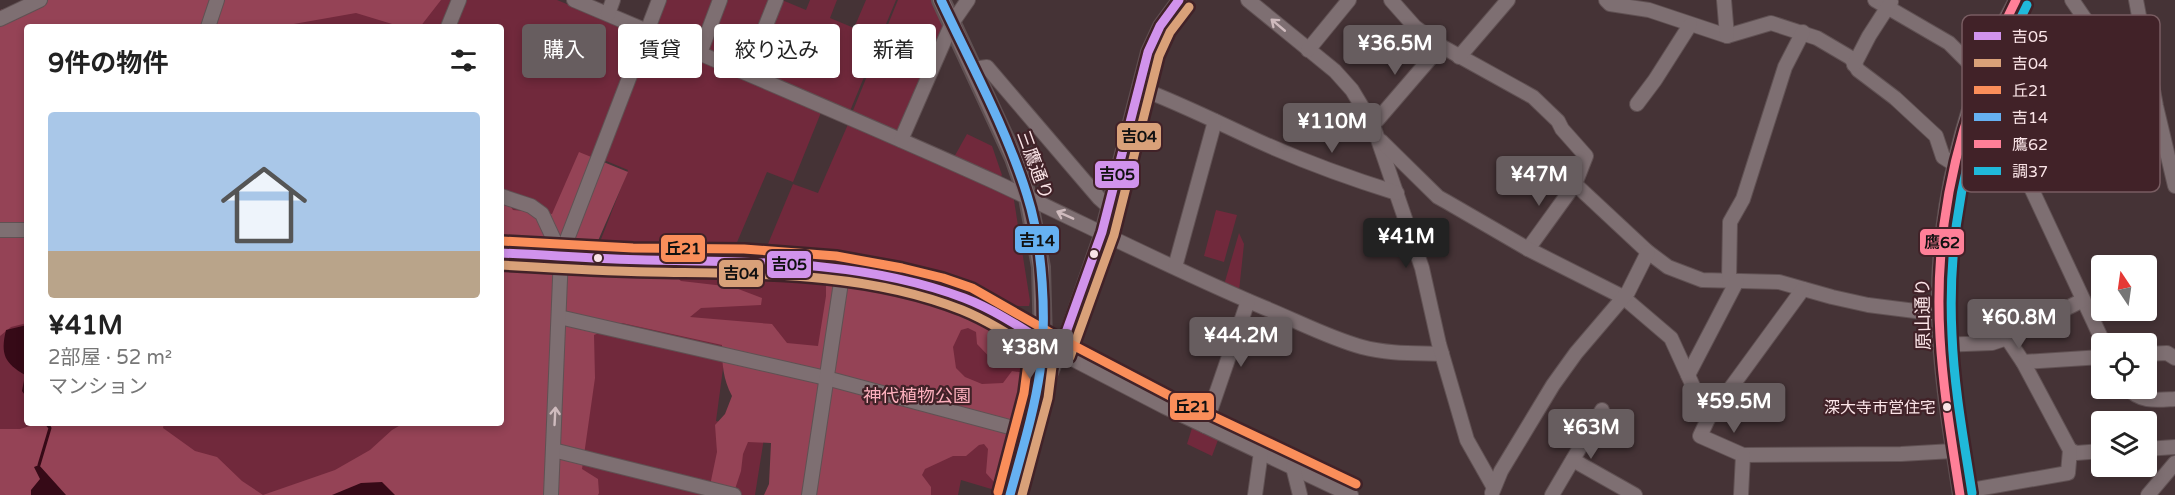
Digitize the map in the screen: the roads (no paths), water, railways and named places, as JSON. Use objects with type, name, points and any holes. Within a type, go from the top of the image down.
[{"type":"main road","name":"三鷹通り","points":[[941,0],[1014,158],[1028,198],[1041,267],[1043,341],[1041,371],[1024,425],[1010,495]]},
{"type":"street","points":[[0,19],[40,0]]},
{"type":"street","points":[[209,24],[217,0]]},
{"type":"street","points":[[449,24],[459,0]]},
{"type":"street","points":[[574,0],[630,24]]},
{"type":"street","points":[[608,14],[613,0]]},
{"type":"street","points":[[649,24],[658,0]]},
{"type":"street","points":[[702,48],[720,0]]},
{"type":"street","points":[[766,24],[776,0]]},
{"type":"street","points":[[901,140],[952,23],[968,0]]},
{"type":"street","points":[[559,317],[1024,425],[1064,342],[1102,232],[1138,88],[1152,42],[1164,19],[1179,0]]},
{"type":"street","points":[[1248,0],[1335,71],[1352,90],[1373,125],[1422,268],[1442,354],[1467,440],[1492,491]]},
{"type":"street","points":[[1308,50],[1349,0]]},
{"type":"street","points":[[1391,0],[1415,27],[1441,46],[1533,98],[1558,121],[1562,129],[1586,156],[1575,184],[1528,249]]},
{"type":"street","points":[[1459,57],[1508,0]]},
{"type":"street","points":[[1606,0],[1610,4],[1649,10],[1727,36],[1772,23],[1803,32],[1851,58],[1858,70],[1895,98],[1936,136],[1943,157],[1954,164]]},
{"type":"street","points":[[1724,0],[1727,36]]},
{"type":"street","name":"原山通り","points":[[2008,15],[2016,0]]},
{"type":"street","points":[[2073,0],[2082,15]]},
{"type":"street","points":[[2136,0],[2139,15]]},
{"type":"street","points":[[1854,65],[1884,2],[1949,43],[1962,57]]},
{"type":"street","points":[[1636,104],[1655,80],[1690,25]]},
{"type":"street","points":[[1688,375],[1733,281],[1730,222],[1743,199],[1785,67],[1803,32]]},
{"type":"street","points":[[1373,125],[1441,46]]},
{"type":"street","points":[[973,69],[987,67],[1108,206]]},
{"type":"street","points":[[551,495],[561,255],[628,78]]},
{"type":"street","points":[[758,78],[901,140],[1248,301],[1361,347],[1393,352],[1442,354]]},
{"type":"street","points":[[1138,88],[1177,103],[1310,163],[1397,193]]},
{"type":"street","points":[[1175,267],[1215,121]]},
{"type":"street","points":[[2160,123],[2175,186]]},
{"type":"street","name":"原山通り","points":[[1960,494],[1940,345],[1939,314],[1941,246],[1954,164],[1962,138]]},
{"type":"street","points":[[1379,140],[1438,196],[1528,249],[1623,297],[1671,338],[1708,419]]},
{"type":"street","points":[[1575,184],[1648,252],[1668,267],[1702,280],[1779,282],[1868,305],[1939,314]]},
{"type":"street","points":[[2034,192],[2099,333]]},
{"type":"street","points":[[504,197],[531,206],[542,214],[561,255]]},
{"type":"street","points":[[0,230],[24,230]]},
{"type":"street","points":[[1492,491],[1553,385],[1576,353],[1628,292],[1648,252]]},
{"type":"street","points":[[504,253],[633,260],[763,262],[843,269],[900,280],[955,295],[976,304],[1059,352],[1205,426],[1351,495]]},
{"type":"street","points":[[809,495],[843,269]]},
{"type":"street","points":[[1803,289],[1708,419],[1700,436],[1743,455],[1901,454],[1953,451]]},
{"type":"street","points":[[1940,345],[1992,343],[2007,338],[2083,300]]},
{"type":"street","points":[[1205,426],[1248,301]]},
{"type":"street","points":[[2007,338],[2023,362],[2070,450],[2076,453],[2091,452]]},
{"type":"street","points":[[2157,353],[2167,352],[2175,358]]},
{"type":"street","points":[[2023,362],[2091,358]]},
{"type":"street","points":[[2146,399],[2175,399]]},
{"type":"street","points":[[1552,495],[1602,411]]},
{"type":"street","points":[[2157,448],[2175,447]]},
{"type":"street","points":[[553,450],[734,495]]},
{"type":"street","points":[[1960,494],[2008,490],[2067,473],[2070,450]]},
{"type":"street","points":[[1255,495],[1261,452]]},
{"type":"street","points":[[1741,495],[1743,455]]},
{"type":"street","points":[[1573,460],[1635,495]]},
{"type":"street","points":[[2148,495],[2175,463]]},
{"type":"street","points":[[1293,467],[1300,495]]},
{"type":"waterway","points":[[39,465],[50,428],[48,426]]},
{"type":"place","name":"深大寺市営住宅","points":[[1947,407]]},
{"type":"park label","name":"神代植物公園","points":[[917,396]]}]
